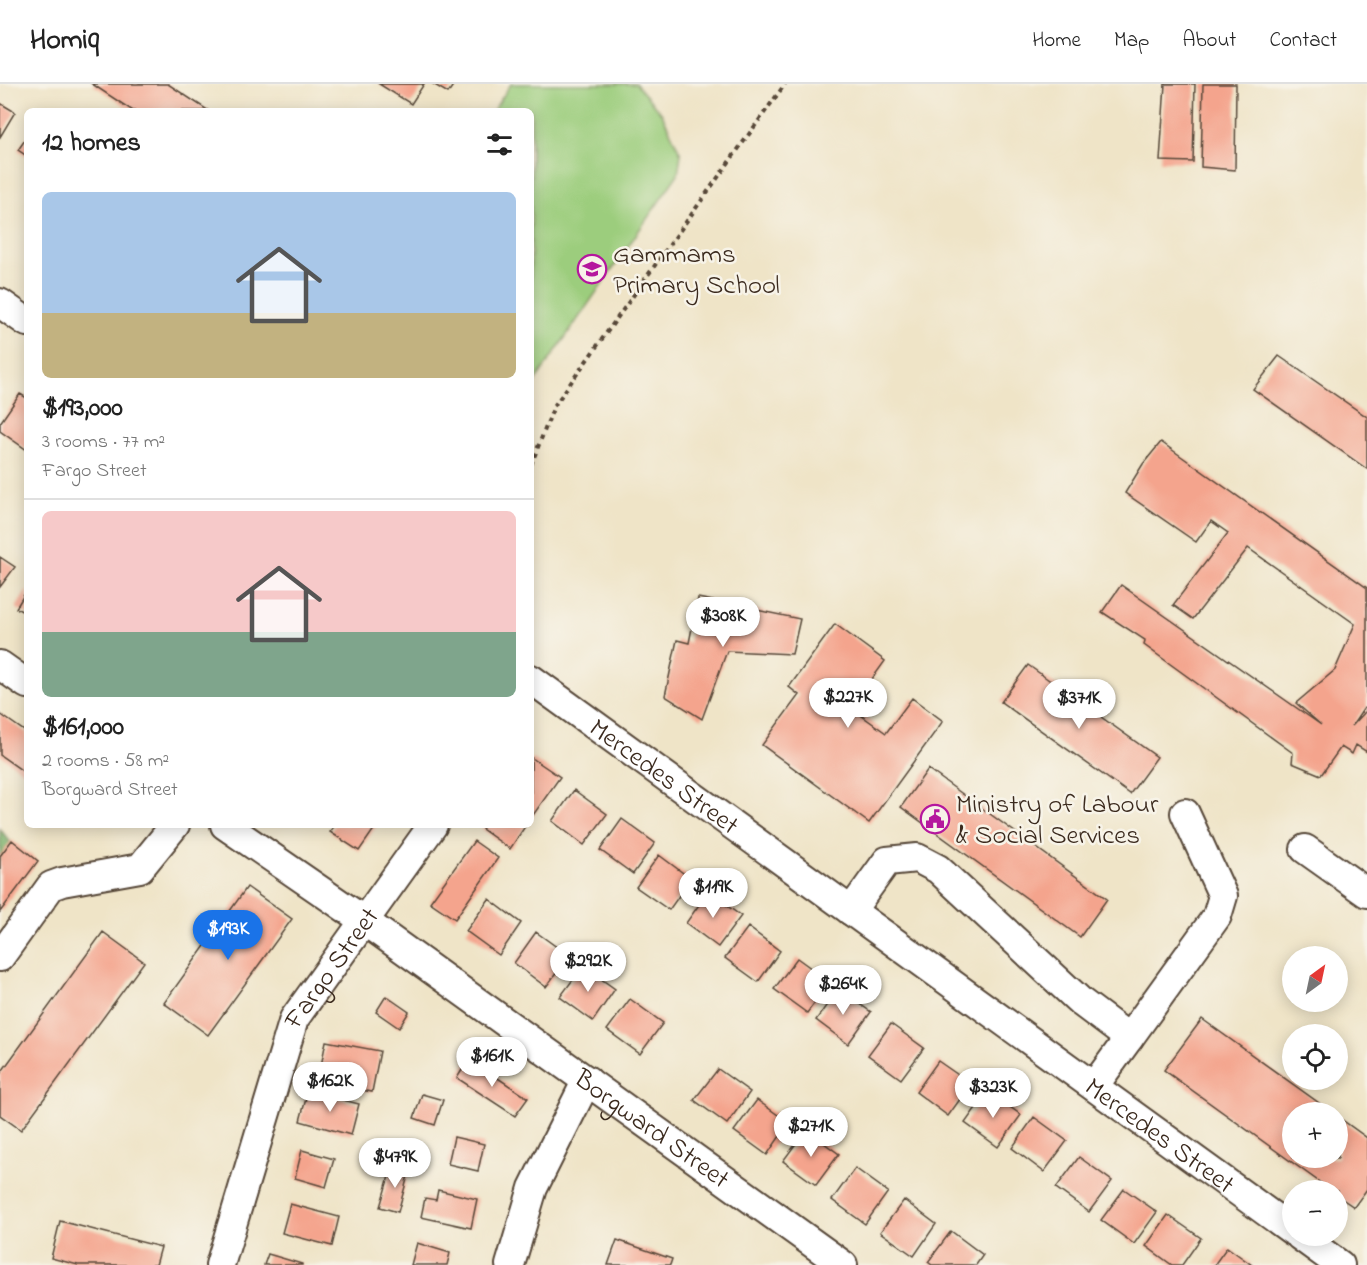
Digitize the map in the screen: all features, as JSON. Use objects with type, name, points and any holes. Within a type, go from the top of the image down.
[{"type":"street","points":[[0,303],[24,320]]},
{"type":"street","points":[[0,665],[24,682]]},
{"type":"street","name":"Mercedes Street","points":[[534,686],[851,911],[1282,1223]]},
{"type":"street","points":[[1094,1086],[1217,916],[1223,896],[1185,813]]},
{"type":"street","points":[[0,957],[51,886],[137,869],[172,828]]},
{"type":"street","name":"Borgward Street","points":[[229,828],[843,1265]]},
{"type":"street","name":"Fargo Street","points":[[220,1265],[294,1018],[431,828]]},
{"type":"street","points":[[1305,849],[1367,893]]},
{"type":"street","points":[[851,911],[887,861],[916,858],[938,869],[1081,1002],[1129,1038]]},
{"type":"street","points":[[510,1265],[533,1188],[586,1080]]},
{"type":"street","points":[[1314,1246],[1340,1265]]},
{"type":"path","points":[[534,457],[554,406],[785,84]]},
{"type":"green space","points":[[511,84],[636,84],[662,114],[681,154],[678,174],[534,383],[534,108],[495,108]]},
{"type":"green space","points":[[0,829],[12,844],[0,860]]},
{"type":"building","points":[[92,84],[168,84],[204,108],[128,108]]},
{"type":"building","points":[[379,84],[424,84],[411,104]]},
{"type":"building","points":[[433,84],[454,84],[448,93]]},
{"type":"building","points":[[1165,84],[1195,84],[1193,162],[1160,161]]},
{"type":"building","points":[[1203,84],[1236,84],[1235,170],[1201,167]]},
{"type":"building","points":[[0,103],[15,112],[0,137]]},
{"type":"building","points":[[24,141],[24,154],[18,150]]},
{"type":"building","points":[[1279,356],[1367,417],[1367,469],[1253,389]]},
{"type":"building","points":[[20,394],[24,396],[24,448],[0,431],[0,423]]},
{"type":"building","points":[[1161,442],[1367,588],[1367,710],[1367,752],[1356,745],[1352,754],[1341,747],[1321,775],[1292,763],[1293,753],[1144,645],[1145,640],[1102,612],[1121,585],[1321,725],[1296,703],[1335,670],[1355,624],[1248,548],[1193,619],[1173,605],[1228,533],[1211,521],[1196,542],[1125,493],[1143,464]],"holes":[[[1364,708],[1367,710],[1352,726]]]},
{"type":"building","points":[[0,557],[15,567],[0,587]]},
{"type":"building","points":[[24,595],[24,612],[16,608]]},
{"type":"building","points":[[698,598],[800,619],[792,654],[727,651],[702,719],[665,696],[677,640],[689,643]]},
{"type":"building","points":[[835,624],[885,661],[851,708],[886,733],[912,698],[943,721],[869,823],[762,745],[799,695],[789,687]]},
{"type":"building","points":[[1028,665],[1157,757],[1130,794],[1001,702]]},
{"type":"building","points":[[0,714],[24,731],[24,772],[0,755]]},
{"type":"building","points":[[534,759],[560,777],[534,814]]},
{"type":"building","points":[[928,769],[1107,899],[1080,937],[901,807]]},
{"type":"building","points":[[574,790],[607,814],[584,845],[552,821]]},
{"type":"building","points":[[622,819],[655,843],[633,874],[600,850]]},
{"type":"building","points":[[333,828],[375,828],[359,851],[330,832]]},
{"type":"building","points":[[483,828],[524,828],[510,849]]},
{"type":"building","points":[[12,840],[38,861],[0,912],[0,856]]},
{"type":"building","points":[[474,841],[498,858],[455,919],[430,902]]},
{"type":"building","points":[[659,855],[691,879],[669,910],[636,887]]},
{"type":"building","points":[[247,887],[292,919],[208,1035],[164,1003]]},
{"type":"building","points":[[708,892],[741,916],[718,947],[686,923]]},
{"type":"building","points":[[489,899],[521,923],[499,955],[466,931]]},
{"type":"building","points":[[748,927],[780,951],[758,982],[725,958]]},
{"type":"building","points":[[103,932],[144,962],[21,1130],[0,1115],[0,1074]]},
{"type":"building","points":[[536,932],[569,956],[546,987],[514,963]]},
{"type":"building","points":[[797,958],[830,982],[807,1013],[774,989]]},
{"type":"building","points":[[583,966],[615,989],[593,1021],[560,997]]},
{"type":"building","points":[[838,989],[871,1012],[848,1044],[816,1020]]},
{"type":"building","points":[[386,996],[409,1012],[399,1028],[376,1012]]},
{"type":"building","points":[[630,999],[663,1023],[640,1054],[607,1030]]},
{"type":"building","points":[[1202,1019],[1282,1076],[1282,1090],[1301,1090],[1318,1102],[1282,1102],[1282,1155],[1164,1070]]},
{"type":"building","points":[[891,1024],[924,1048],[901,1079],[868,1055]]},
{"type":"building","points":[[326,1041],[380,1051],[372,1092],[318,1081]]},
{"type":"building","points":[[469,1059],[528,1098],[515,1116],[457,1078]]},
{"type":"building","points":[[938,1061],[971,1084],[948,1116],[916,1092]]},
{"type":"building","points":[[718,1069],[750,1092],[727,1124],[694,1100]]},
{"type":"building","points":[[308,1091],[359,1104],[351,1135],[300,1121]]},
{"type":"building","points":[[988,1091],[1021,1115],[998,1147],[965,1123]]},
{"type":"building","points":[[422,1094],[443,1100],[435,1125],[414,1118]]},
{"type":"building","points":[[757,1100],[789,1123],[767,1155],[734,1131]]},
{"type":"building","points":[[1034,1117],[1067,1141],[1044,1172],[1012,1148]]},
{"type":"building","points":[[1348,1124],[1367,1138],[1367,1189],[1354,1207],[1348,1203],[1348,1180],[1317,1180],[1300,1168],[1348,1168]]},
{"type":"building","points":[[806,1130],[839,1154],[816,1185],[783,1161]]},
{"type":"building","points":[[454,1137],[484,1144],[478,1171],[448,1164]]},
{"type":"building","points":[[302,1150],[334,1159],[326,1187],[295,1178]]},
{"type":"building","points":[[1079,1157],[1112,1181],[1089,1212],[1056,1188]]},
{"type":"building","points":[[392,1166],[409,1172],[398,1212],[380,1207]]},
{"type":"building","points":[[855,1168],[888,1192],[865,1224],[832,1200]]},
{"type":"building","points":[[1124,1189],[1157,1212],[1134,1244],[1101,1220]]},
{"type":"building","points":[[438,1190],[477,1199],[471,1228],[421,1217],[425,1198],[436,1200]]},
{"type":"building","points":[[904,1200],[936,1224],[914,1256],[880,1232]]},
{"type":"building","points":[[290,1204],[339,1217],[332,1246],[282,1233]]},
{"type":"building","points":[[1168,1215],[1201,1238],[1182,1265],[1172,1265],[1146,1246]]},
{"type":"building","points":[[60,1221],[161,1247],[156,1265],[78,1265],[51,1258]]},
{"type":"building","points":[[951,1231],[983,1255],[976,1265],[932,1265],[928,1262]]},
{"type":"building","points":[[617,1240],[672,1259],[670,1265],[608,1265]]},
{"type":"building","points":[[417,1243],[450,1253],[447,1265],[411,1265]]},
{"type":"building","points":[[1227,1247],[1252,1265],[1214,1265]]},
{"type":"building","points":[[268,1254],[302,1264],[302,1265],[264,1265]]},
{"type":"place","name":"Gammams Primary School","points":[[592,269]]},
{"type":"place","name":"Ministry of Labour & Social Services","points":[[935,819]]}]
